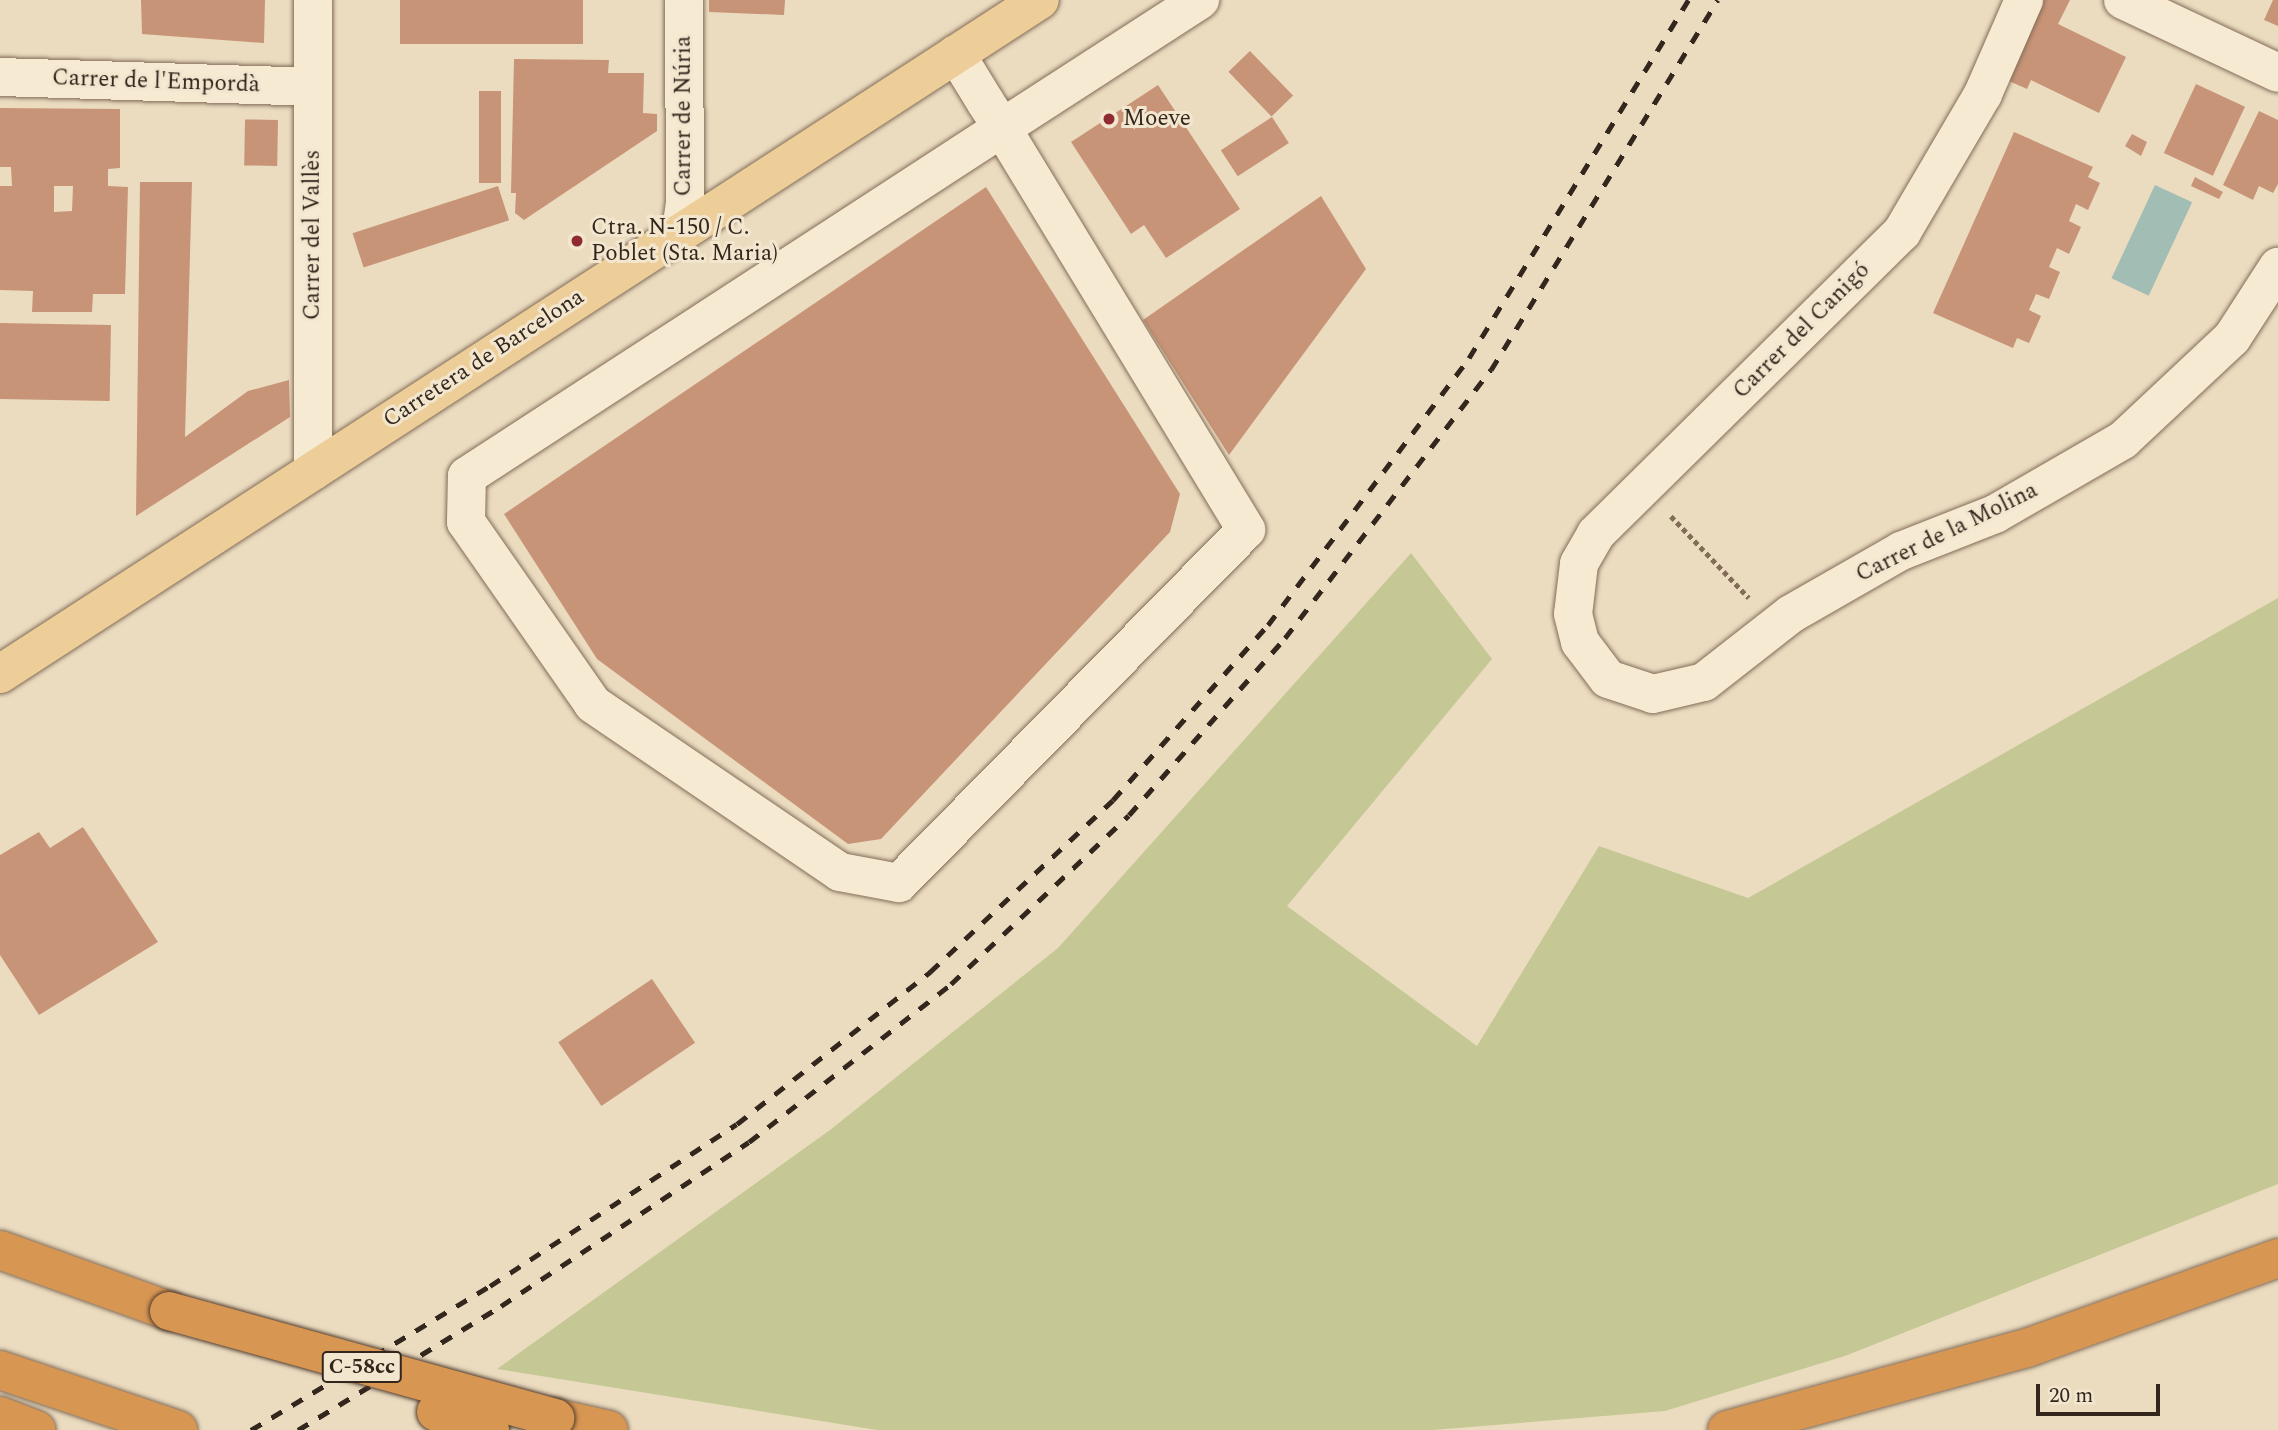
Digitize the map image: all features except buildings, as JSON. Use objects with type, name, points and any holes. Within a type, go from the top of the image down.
[{"type":"highway","points":[[0,1250],[490,1430]]},
{"type":"highway","points":[[1727,1430],[2027,1348],[2278,1258]]},
{"type":"highway","name":"C-58cc","points":[[169,1311],[555,1418],[609,1430]]},
{"type":"highway","points":[[0,1370],[178,1430]]},
{"type":"highway","points":[[0,1416],[36,1430]]},
{"type":"main road","name":"Carretera de Barcelona","points":[[0,674],[1040,0]]},
{"type":"street","name":"Carrer del Vallès","points":[[313,0],[313,471]]},
{"type":"street","name":"Carrer de Núria","points":[[681,231],[685,201],[684,0]]},
{"type":"street","points":[[957,54],[1002,128],[1246,530],[899,883],[840,872],[593,704],[466,522],[467,476],[1002,128],[1200,0]]},
{"type":"street","name":"Carrer del Canigó","points":[[1580,642],[1573,614],[1579,564],[1596,534],[1902,232],[1983,94],[2024,0]]},
{"type":"street","points":[[2123,0],[2278,73]]},
{"type":"street","name":"Carrer de l'Empordà","points":[[0,77],[312,88]]},
{"type":"street","name":"Carrer de la Molina","points":[[1580,642],[1608,679],[1653,694],[1704,682],[1777,627],[1901,551],[1995,514],[2123,440],[2232,338],[2278,268]]},
{"type":"path","points":[[1644,487],[1777,627]]},
{"type":"green space","points":[[1411,553],[1492,659],[1287,906],[1477,1046],[1599,846],[1748,898],[2278,598],[2278,1184],[1845,1356],[1665,1411],[1433,1430],[877,1430],[497,1369],[830,1130],[1058,948]]},
{"type":"water","points":[[2155,185],[2192,202],[2149,296],[2111,278]]},
{"type":"railway","points":[[251,1430],[490,1286],[737,1124],[930,972],[1113,800],[1268,625],[1469,358],[1688,0]]},
{"type":"railway","points":[[298,1430],[501,1306],[749,1142],[951,984],[1129,815],[1285,638],[1491,370],[1718,0]]},
{"type":"place","name":"Moeve","points":[[1109,119]]},
{"type":"place","name":"Ctra. N-150 / C. Poblet (Sta. Maria)","points":[[577,241]]}]
